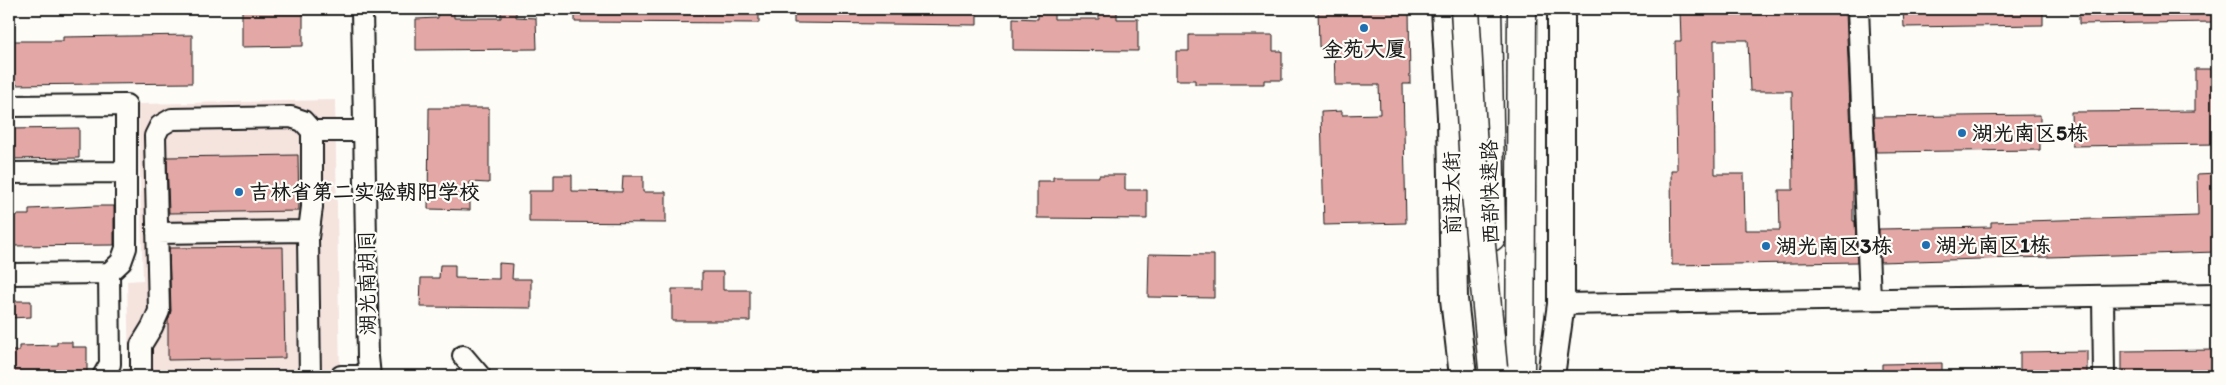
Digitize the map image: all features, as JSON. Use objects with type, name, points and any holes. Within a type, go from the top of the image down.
[{"type":"highway","points":[[1465,9],[1475,184],[1489,374]]},
{"type":"highway","name":"西部快速路","points":[[1487,9],[1489,374]]},
{"type":"highway","name":"西部快速路","points":[[1520,376],[1522,9]]},
{"type":"main road","name":"前进大街","points":[[1445,9],[1451,117],[1454,299],[1463,376]]},
{"type":"main road","name":"前进大街","points":[[1479,9],[1483,286],[1489,374]]},
{"type":"main road","points":[[1529,9],[1529,290],[1532,376]]},
{"type":"main road","points":[[1551,376],[1561,304],[1561,9]]},
{"type":"street","name":"湖光南胡同","points":[[362,9],[368,358],[370,376]]},
{"type":"street","points":[[1858,9],[1870,299]]},
{"type":"street","points":[[9,106],[126,105],[126,248],[120,262],[109,273],[9,274]]},
{"type":"street","points":[[141,376],[141,345],[152,327],[158,311],[155,136],[160,126],[172,119],[291,117],[303,121],[312,131],[312,207],[309,230],[310,376]]},
{"type":"street","points":[[312,131],[364,131]]},
{"type":"street","points":[[9,173],[126,172]]},
{"type":"street","points":[[157,232],[309,230]]},
{"type":"street","points":[[103,376],[110,364],[109,273]]},
{"type":"street","points":[[1561,304],[2217,294]]},
{"type":"street","points":[[2103,297],[2104,376]]},
{"type":"street","points":[[463,356],[480,376]]},
{"type":"street","points":[[341,376],[370,376]]},
{"type":"shaded area","name":"吉林省第二实验朝阳学校","points":[[335,100],[340,376],[122,376],[129,367],[127,281],[143,280],[138,104]]},
{"type":"building","points":[[242,9],[303,9],[303,46],[242,47]]},
{"type":"building","points":[[438,9],[454,9],[454,18],[501,18],[501,9],[516,9],[516,17],[536,18],[537,49],[416,50],[416,19],[438,18]]},
{"type":"building","points":[[575,9],[759,9],[759,23],[575,22]]},
{"type":"building","points":[[794,9],[977,9],[977,25],[794,23]]},
{"type":"building","points":[[1038,9],[1054,9],[1054,19],[1099,19],[1099,9],[1117,9],[1117,19],[1138,19],[1138,51],[1013,50],[1013,18],[1038,19]]},
{"type":"building","points":[[1318,9],[1409,9],[1410,84],[1403,84],[1406,223],[1324,225],[1321,112],[1342,111],[1342,115],[1380,114],[1379,85],[1335,85],[1334,47],[1319,47]]},
{"type":"building","points":[[1680,9],[1726,9],[1726,14],[1846,12],[1853,221],[1855,221],[1857,262],[1672,265],[1671,170],[1677,170],[1675,41],[1681,41]],"holes":[[[1714,40],[1748,40],[1750,91],[1792,91],[1793,190],[1779,190],[1780,230],[1745,230],[1744,174],[1715,174]]]},
{"type":"building","points":[[1903,9],[2043,9],[2043,25],[1904,27]]},
{"type":"building","points":[[2079,9],[2215,9],[2215,22],[2079,24]]},
{"type":"building","points":[[192,35],[192,83],[9,85],[9,41],[63,41],[63,37]]},
{"type":"building","points":[[1189,35],[1273,35],[1273,51],[1282,51],[1282,80],[1264,80],[1264,84],[1195,84],[1195,80],[1176,80],[1176,51],[1189,51]]},
{"type":"building","points":[[2195,69],[2217,69],[2217,144],[2072,146],[2071,112],[2195,111]]},
{"type":"building","points":[[429,108],[489,108],[489,183],[470,182],[470,210],[428,209]]},
{"type":"building","name":"湖光南区5栋","points":[[2040,115],[2040,150],[1876,152],[1874,117]]},
{"type":"building","points":[[79,128],[79,158],[9,159],[9,129]]},
{"type":"building","points":[[298,155],[299,211],[169,213],[167,157]]},
{"type":"building","points":[[2217,173],[2217,252],[1880,262],[1879,229],[1991,227],[1991,222],[2198,216],[2197,174]]},
{"type":"building","points":[[554,175],[572,175],[572,191],[622,192],[623,176],[643,176],[643,192],[666,192],[666,223],[529,222],[529,191],[554,191]]},
{"type":"building","points":[[1099,175],[1125,175],[1125,190],[1147,190],[1147,219],[1037,218],[1037,181],[1053,181],[1053,177],[1099,177]]},
{"type":"building","points":[[114,206],[114,245],[9,246],[9,215],[29,215],[29,209]]},
{"type":"building","points":[[283,247],[285,358],[168,360],[168,321],[171,311],[169,248]]},
{"type":"building","points":[[1149,254],[1214,255],[1214,298],[1148,297]]},
{"type":"building","points":[[499,263],[513,264],[512,279],[531,279],[531,308],[420,307],[421,278],[439,278],[440,265],[455,265],[455,278],[499,279]]},
{"type":"building","points":[[702,272],[723,272],[723,290],[750,290],[750,321],[672,321],[672,289],[702,289]]},
{"type":"building","points":[[9,301],[31,301],[31,317],[9,318]]},
{"type":"building","points":[[57,342],[72,342],[72,347],[87,347],[87,374],[78,374],[78,376],[9,376],[9,351],[19,351],[19,346],[57,345]]},
{"type":"building","points":[[2217,350],[2217,376],[2122,376],[2122,351]]},
{"type":"building","points":[[2087,351],[2087,376],[2020,376],[2020,352]]},
{"type":"building","points":[[1942,363],[1942,376],[1882,376],[1882,364]]},
{"type":"place","name":"金苑大厦","points":[[1364,28]]},
{"type":"place","name":"湖光南区5栋","points":[[1962,133]]},
{"type":"place","name":"吉林省第二实验朝阳学校","points":[[239,192]]},
{"type":"place","name":"湖光南区1栋","points":[[1926,245]]},
{"type":"place","name":"湖光南区3栋","points":[[1766,246]]}]
